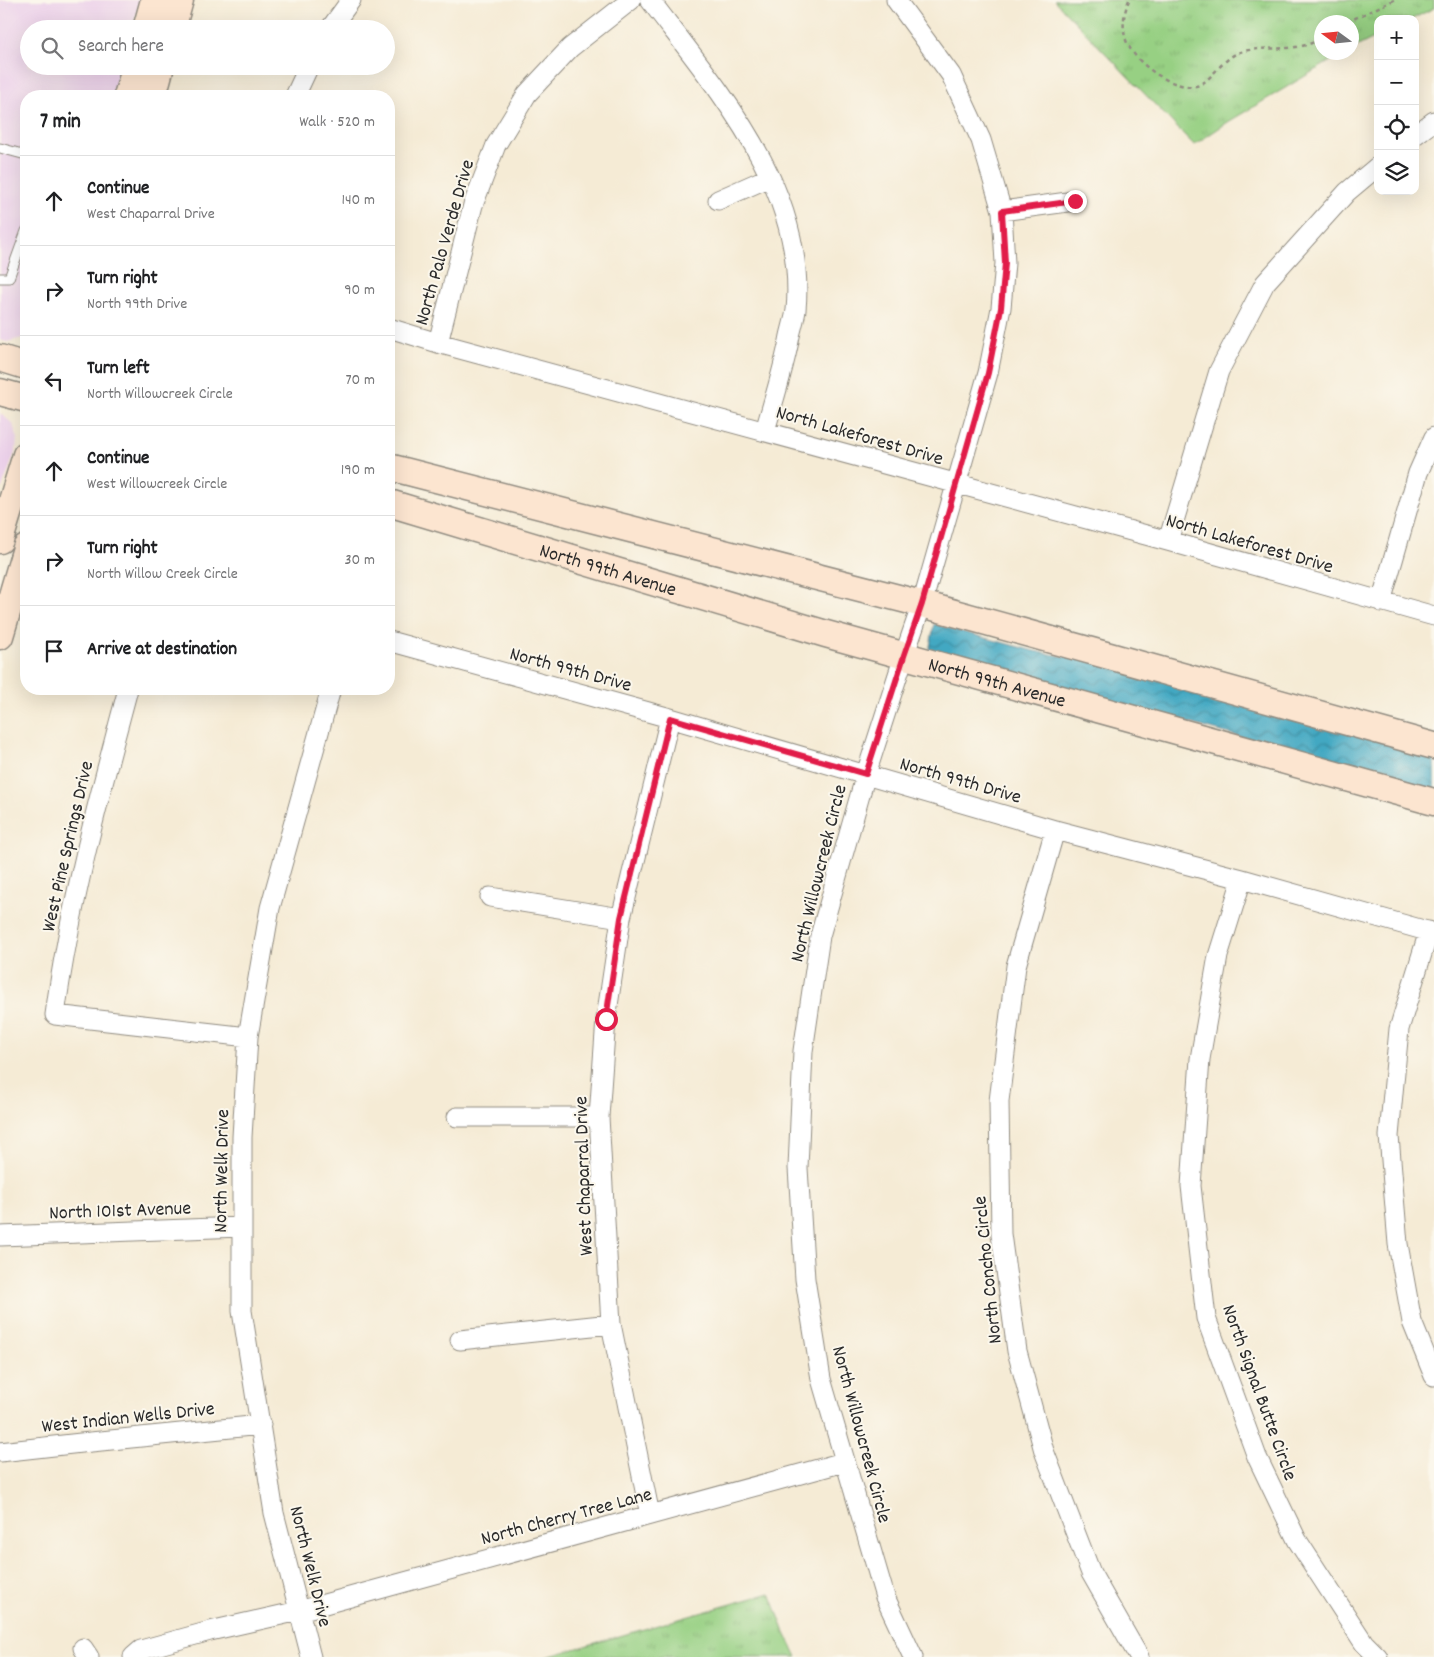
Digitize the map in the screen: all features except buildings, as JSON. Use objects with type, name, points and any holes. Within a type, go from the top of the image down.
[{"type":"main road","points":[[148,20],[154,0]]},
{"type":"main road","points":[[174,20],[180,0]]},
{"type":"main road","points":[[129,90],[133,75]]},
{"type":"main road","points":[[155,90],[159,75]]},
{"type":"main road","points":[[0,358],[20,364]]},
{"type":"main road","points":[[0,392],[20,397]]},
{"type":"main road","name":"North 99th Avenue","points":[[395,468],[922,604],[1434,746]]},
{"type":"main road","points":[[0,540],[20,475]]},
{"type":"main road","name":"North 99th Avenue","points":[[395,505],[904,656],[1434,802]]},
{"type":"main road","points":[[0,636],[20,568]]},
{"type":"street","points":[[337,20],[351,0]]},
{"type":"street","name":"North Palo Verde Drive","points":[[438,343],[473,205],[496,145],[527,94],[539,80],[570,48],[631,0]]},
{"type":"street","points":[[650,0],[737,116],[770,177],[784,209],[797,268],[796,311],[788,349],[765,431]]},
{"type":"street","name":"North Willowcreek Circle","points":[[896,0],[951,75],[981,140],[1002,211],[1005,263],[1001,308],[988,373],[922,604],[866,774],[820,936],[803,1051],[798,1168],[805,1279],[821,1379],[885,1597],[913,1657]]},
{"type":"street","points":[[298,90],[305,75]]},
{"type":"street","points":[[1419,132],[1434,121]]},
{"type":"street","points":[[1168,541],[1219,371],[1265,283],[1348,192],[1374,169]]},
{"type":"street","points":[[718,200],[770,177]]},
{"type":"street","points":[[1002,211],[1075,201]]},
{"type":"street","name":"North Lakeforest Drive","points":[[395,330],[1168,541],[1434,616]]},
{"type":"street","points":[[1381,602],[1418,472],[1434,437]]},
{"type":"street","name":"North 99th Drive","points":[[395,644],[670,718],[1054,830],[1242,878],[1431,932]]},
{"type":"street","name":"West Pine Springs Drive","points":[[126,695],[85,850],[68,928],[55,1015],[248,1037]]},
{"type":"street","name":"North Welk Drive","points":[[311,1657],[274,1513],[242,1311],[242,1137],[248,1037],[270,908],[329,695]]},
{"type":"street","name":"West Chaparral Drive","points":[[650,1515],[611,1324],[599,1117],[606,1019],[621,918],[670,718]]},
{"type":"street","name":"North Concho Circle","points":[[1054,830],[1016,966],[999,1101],[1001,1234],[1017,1351],[1044,1451],[1091,1573],[1139,1657]]},
{"type":"street","name":"North Signal Butte Circle","points":[[1242,878],[1218,956],[1200,1060],[1191,1186],[1206,1318],[1257,1457],[1297,1540],[1364,1643],[1378,1657]]},
{"type":"street","points":[[490,897],[621,918]]},
{"type":"street","points":[[1431,932],[1399,1029],[1389,1136],[1398,1244],[1412,1322],[1434,1376]]},
{"type":"street","points":[[457,1118],[599,1117]]},
{"type":"street","name":"North 101st Avenue","points":[[0,1236],[241,1227]]},
{"type":"street","points":[[460,1340],[611,1324]]},
{"type":"street","name":"West Indian Wells Drive","points":[[0,1452],[260,1425]]},
{"type":"street","name":"North Cherry Tree Lane","points":[[133,1657],[141,1650],[300,1611],[844,1462]]},
{"type":"lane","points":[[0,148],[20,153]]},
{"type":"lane","points":[[0,278],[9,278],[20,248]]},
{"type":"path","points":[[1129,0],[1123,22],[1125,38],[1133,53],[1146,66],[1164,79],[1181,86],[1198,86],[1211,76],[1225,60],[1241,51],[1297,48],[1314,41]]},
{"type":"path","points":[[1359,16],[1394,0]]},
{"type":"shaded area","points":[[0,0],[141,0],[135,20],[20,20],[20,75],[118,75],[114,90],[20,90],[20,339],[7,342],[0,340]]},
{"type":"shaded area","points":[[0,413],[13,424],[17,438],[16,450],[0,493]]},
{"type":"green space","points":[[1054,0],[1434,0],[1434,8],[1419,16],[1374,15],[1374,38],[1359,46],[1359,15],[1314,15],[1314,60],[1332,60],[1228,122],[1194,145]]},
{"type":"green space","points":[[770,1593],[797,1657],[546,1657]]},
{"type":"water","points":[[934,624],[1034,651],[1097,662],[1434,755],[1434,790],[929,652]]},
{"type":"route","points":[[606,1019],[621,918],[670,718],[866,774],[922,604],[988,373],[1001,308],[1005,263],[1002,211],[1075,201]]}]
